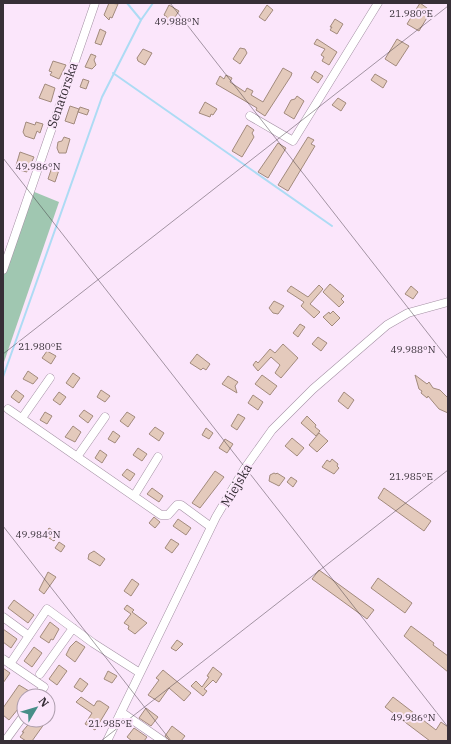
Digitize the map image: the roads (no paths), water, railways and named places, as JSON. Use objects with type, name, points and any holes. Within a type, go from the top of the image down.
[{"type":"street","name":"Senatorska","points":[[3,270],[95,3]]},
{"type":"street","points":[[250,116],[292,141],[378,3]]},
{"type":"street","name":"Miejska","points":[[107,741],[211,527],[256,452],[280,421],[363,345],[394,320],[417,310],[448,302]]},
{"type":"street","points":[[22,418],[50,378]]},
{"type":"street","points":[[8,408],[77,457],[165,516],[176,505],[180,505],[211,527]]},
{"type":"street","points":[[77,457],[105,417]]},
{"type":"street","points":[[134,496],[158,457]]},
{"type":"street","points":[[43,688],[44,687],[6,661],[29,636],[47,609],[72,628],[140,672]]},
{"type":"street","points":[[3,617],[29,636]]},
{"type":"street","points":[[40,674],[72,628]]},
{"type":"street","points":[[121,712],[162,741]]},
{"type":"street","points":[[5,741],[16,726]]},
{"type":"waterway","points":[[127,3],[141,20]]},
{"type":"waterway","points":[[3,377],[102,97],[141,20],[153,3]]},
{"type":"waterway","points":[[113,73],[332,226]]}]
